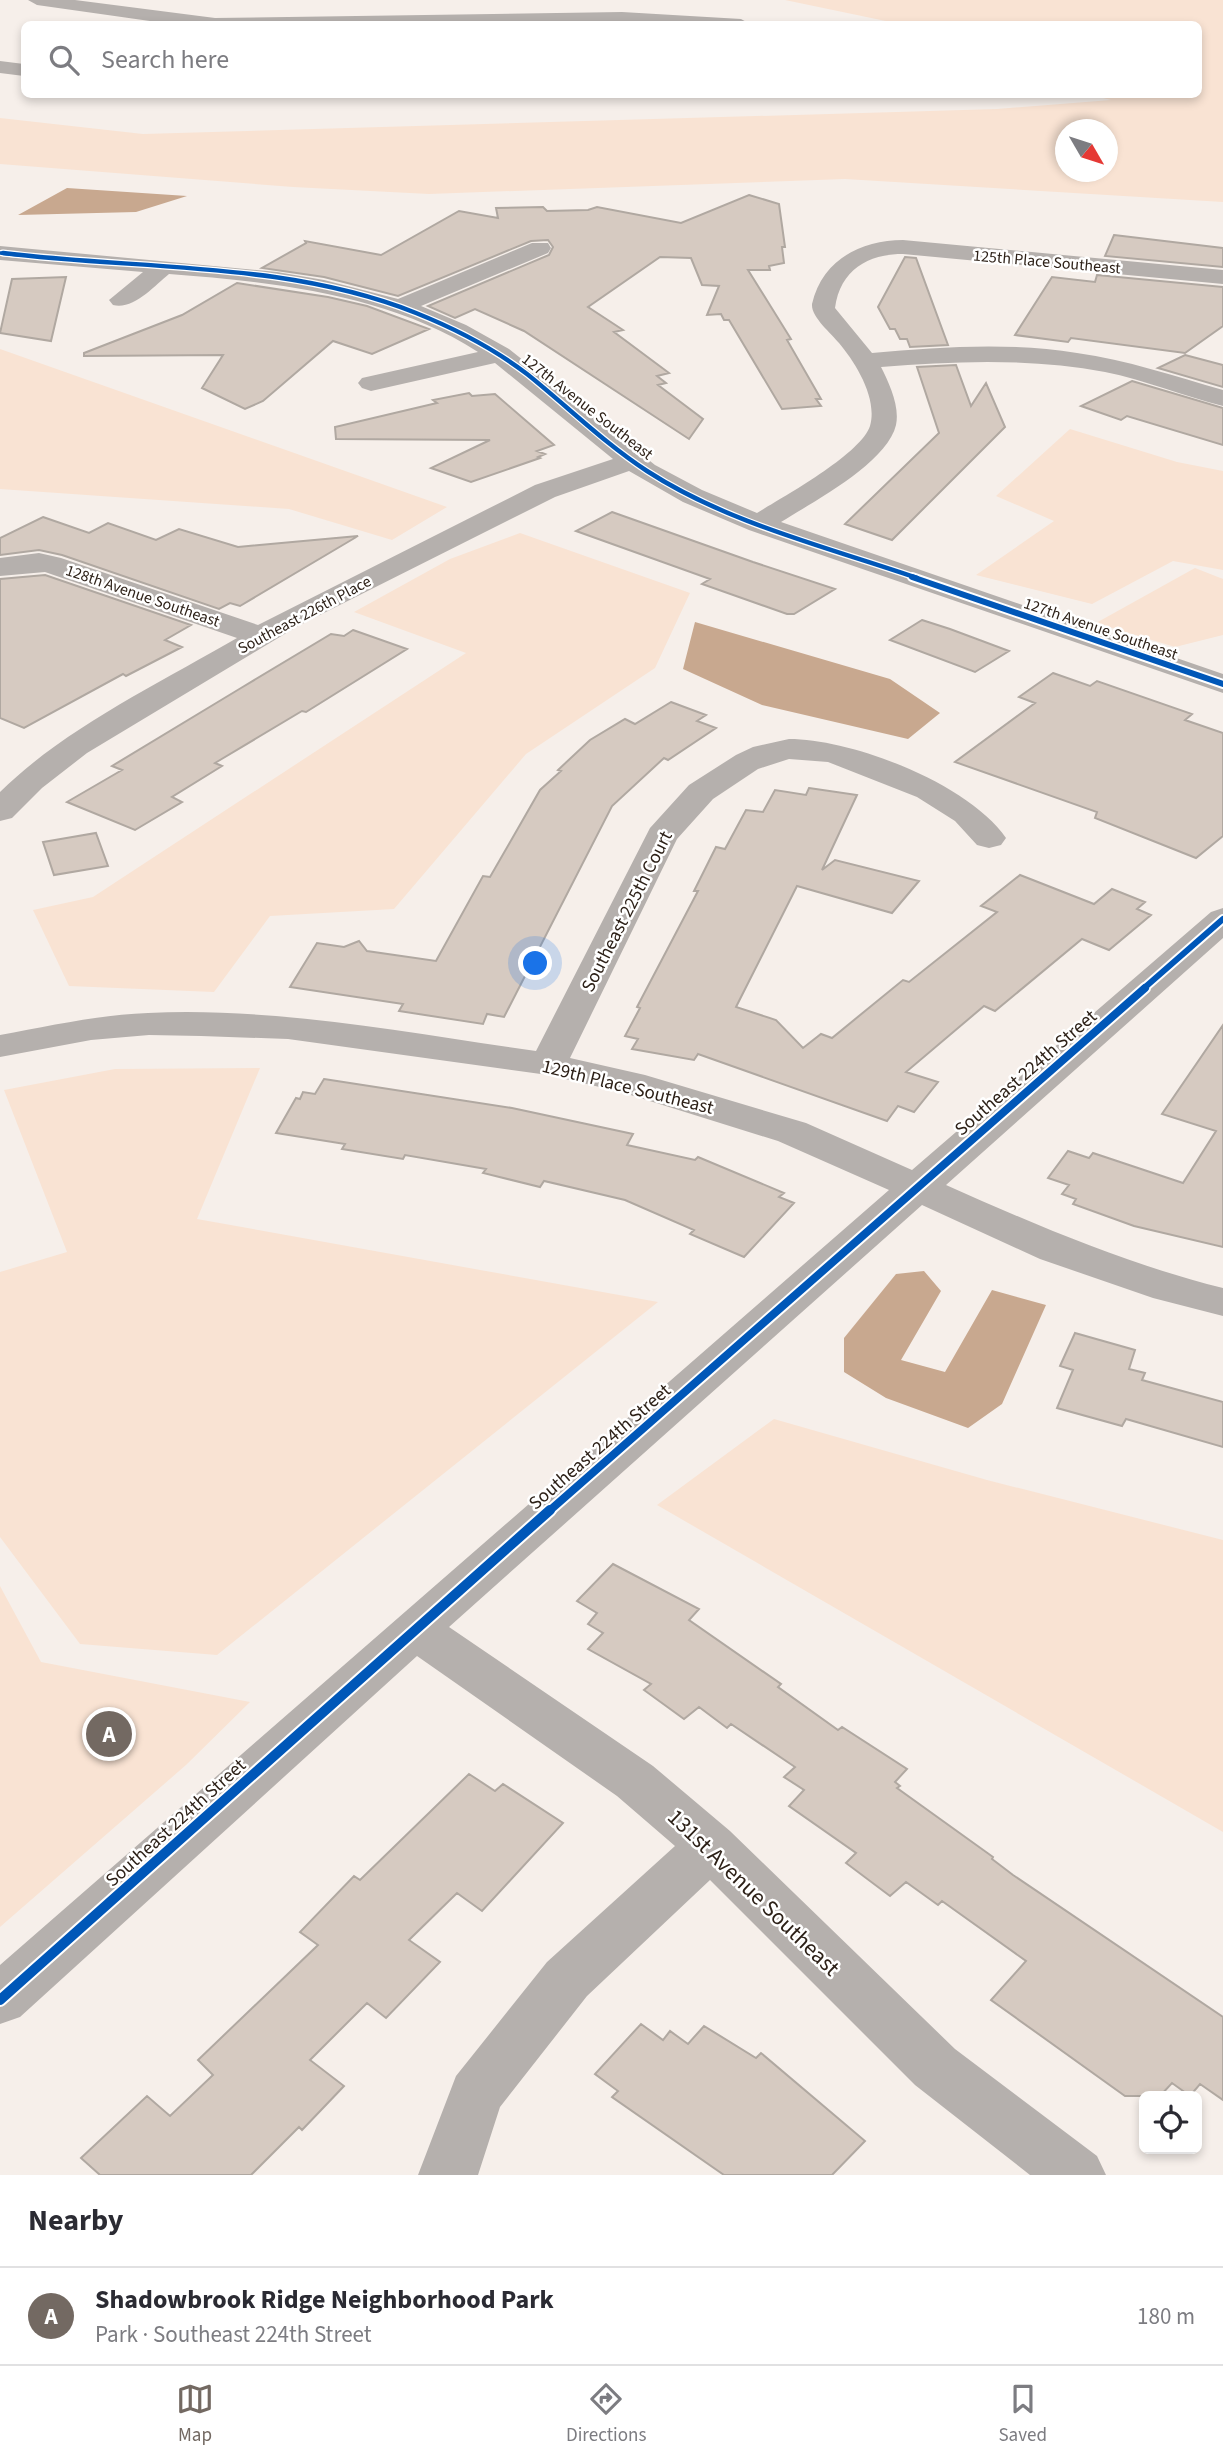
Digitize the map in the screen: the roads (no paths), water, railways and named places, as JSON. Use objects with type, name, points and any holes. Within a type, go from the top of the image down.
[{"type":"street","points":[[37,0],[198,21]]},
{"type":"street","points":[[155,16],[190,0]]},
{"type":"street","points":[[495,0],[498,19]]},
{"type":"street","points":[[356,21],[674,18],[708,21]]},
{"type":"street","points":[[0,67],[21,70]]},
{"type":"street","points":[[759,524],[840,471],[866,450],[883,426],[881,400],[865,361],[823,309],[824,296],[859,255],[836,247],[842,240],[850,237],[874,237],[903,247]]},
{"type":"street","name":"125th Place Southeast","points":[[859,255],[903,247],[1223,277]]},
{"type":"street","points":[[402,306],[540,248]]},
{"type":"street","name":"127th Avenue Southeast","points":[[0,253],[164,267],[293,282],[350,292],[402,306],[458,330],[500,354],[633,461],[688,495],[759,524],[1223,684]]},
{"type":"street","points":[[121,300],[164,267]]},
{"type":"street","points":[[865,361],[968,352],[1063,358],[1105,365],[1223,398]]},
{"type":"street","points":[[371,383],[500,354]]},
{"type":"street","name":"Southeast 226th Place","points":[[0,811],[30,781],[76,746],[260,636],[545,491],[633,461]]},
{"type":"street","name":"128th Avenue Southeast","points":[[12,565],[39,562],[69,569],[260,636]]},
{"type":"street","name":"127th Avenue Southeast","points":[[1189,673],[1223,651]]},
{"type":"street","name":"Southeast 225th Court","points":[[548,1064],[662,835],[701,792],[747,762],[764,754],[789,749],[812,749],[837,754],[929,790],[967,814],[989,838]]},
{"type":"street","name":"Southeast 224th Street","points":[[0,2000],[415,1629],[1223,919]]},
{"type":"street","name":"129th Place Southeast","points":[[4,1037],[149,1024],[288,1028],[548,1064],[631,1083],[792,1132],[1055,1249],[1168,1288],[1223,1302]]},
{"type":"street","name":"131st Avenue Southeast","points":[[415,1629],[635,1782],[711,1846],[935,2067],[1076,2175]]},
{"type":"street","points":[[448,2175],[476,2094],[567,1979],[711,1846]]},
{"type":"place","name":"Shadowbrook Ridge Neighborhood Park","points":[[109,1734]]}]
